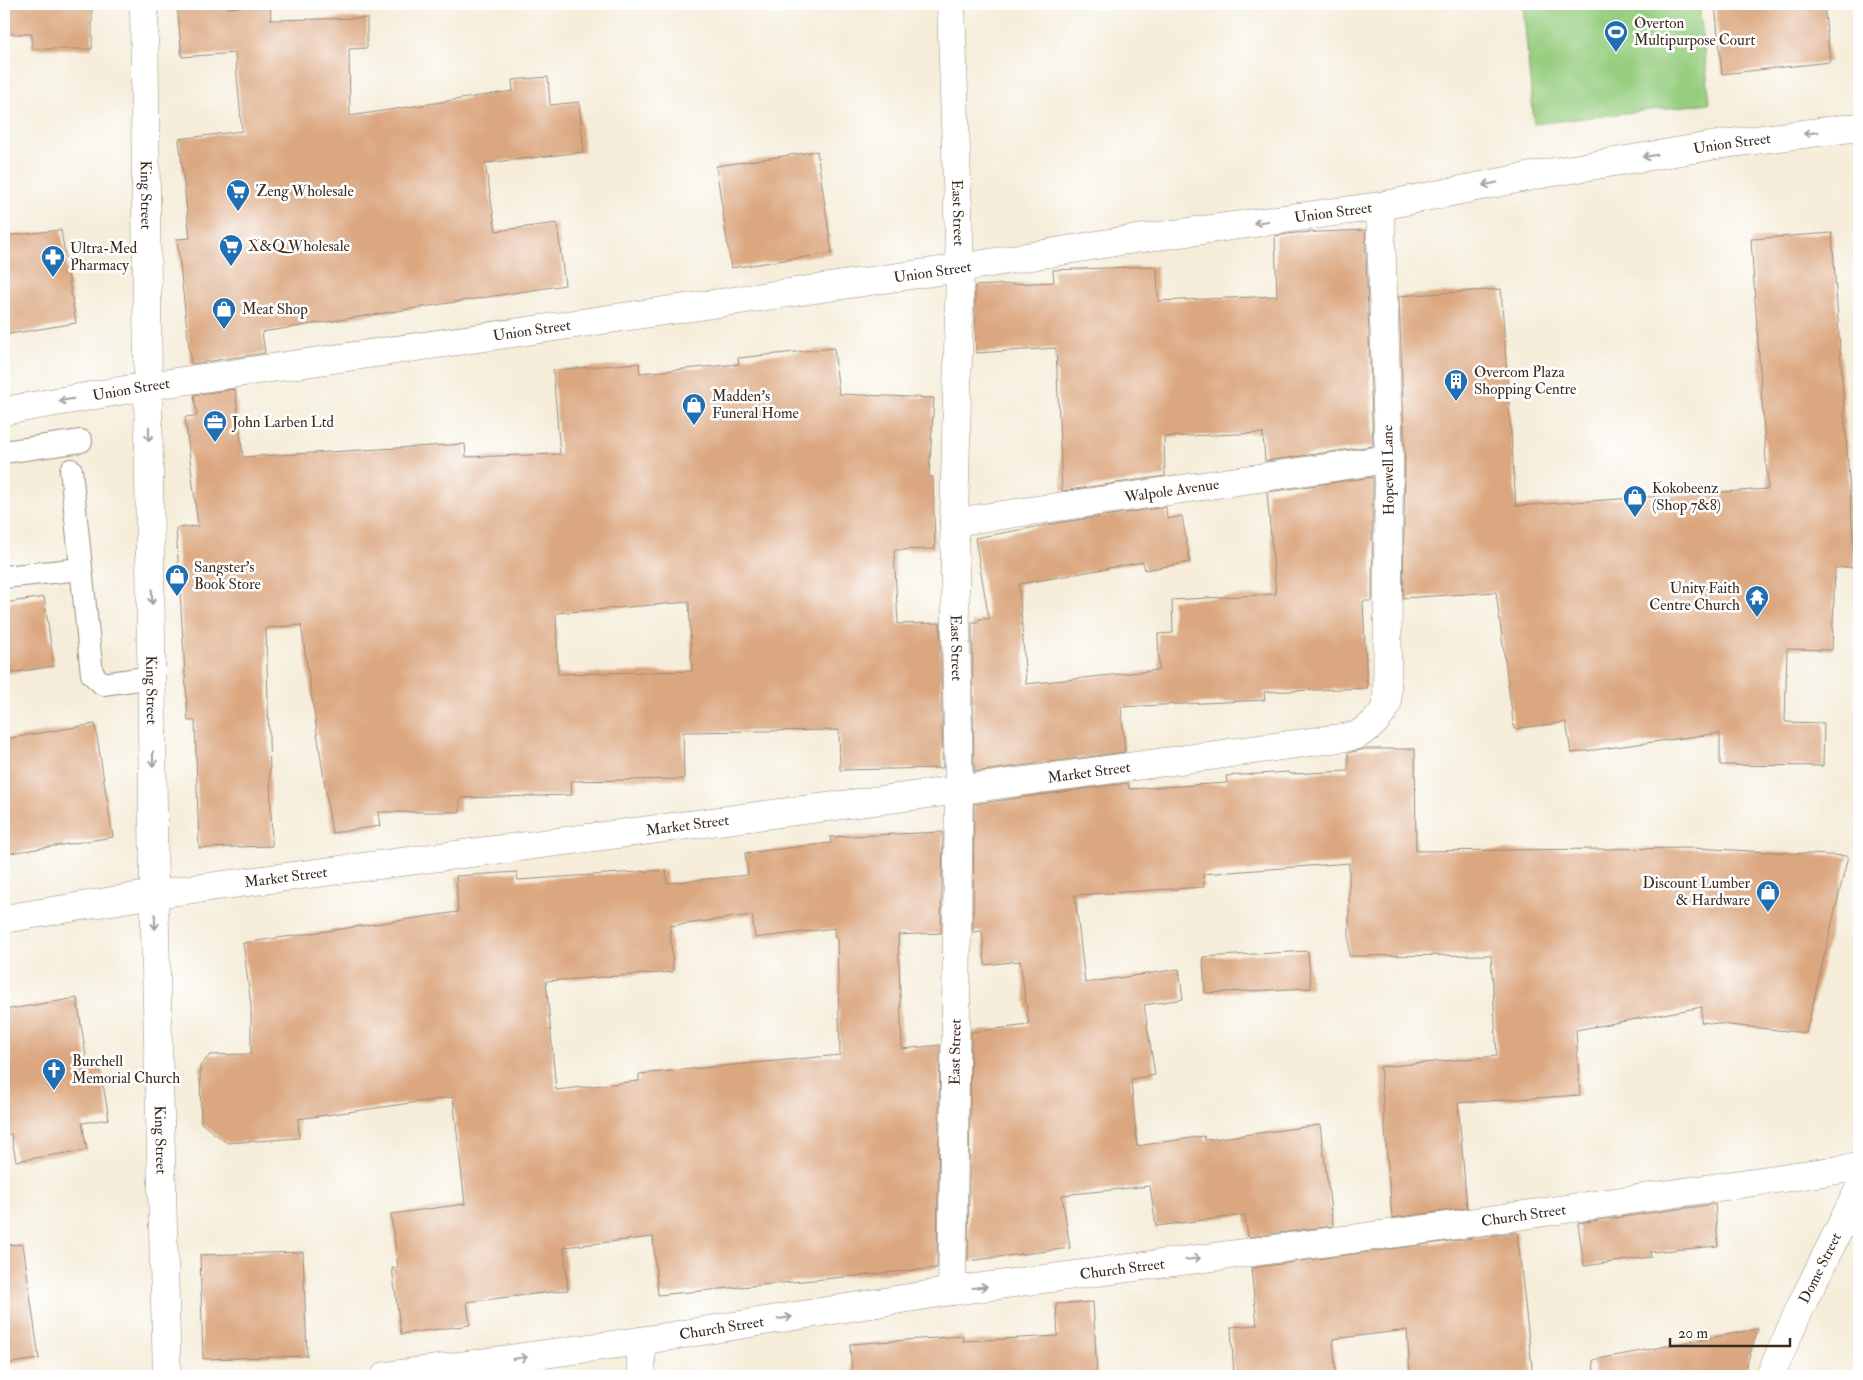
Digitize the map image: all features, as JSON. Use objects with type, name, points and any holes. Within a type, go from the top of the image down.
[{"type":"street","name":"King Street","points":[[144,4],[154,894],[167,1376]]},
{"type":"street","name":"East Street","points":[[951,4],[960,268],[954,522],[959,790],[952,1291]]},
{"type":"street","name":"Union Street","points":[[4,410],[148,386],[960,268],[1121,241],[1380,206],[1552,172],[1723,144],[1859,127]]},
{"type":"street","name":"Hopewell Lane","points":[[1370,727],[1381,716],[1387,705],[1389,459],[1380,206]]},
{"type":"street","name":"Walpole Avenue","points":[[954,522],[1389,459]]},
{"type":"street","name":"Market Street","points":[[4,919],[154,894],[959,790],[1355,736],[1370,727]]},
{"type":"street","name":"Church Street","points":[[385,1376],[640,1342],[952,1291],[1411,1231],[1859,1168]]},
{"type":"street","name":"Dome Street","points":[[1770,1376],[1859,1189]]},
{"type":"street","points":[[640,1342],[642,1376]]},
{"type":"lane","points":[[4,452],[81,441]]},
{"type":"lane","points":[[71,470],[92,674],[103,684],[153,677]]},
{"type":"lane","points":[[4,577],[81,569]]},
{"type":"green space","name":"Overton Multipurpose Court","points":[[1523,4],[1699,4],[1710,103],[1534,124]]},
{"type":"building","points":[[4,4],[92,4],[92,49],[32,49],[32,34],[4,34]]},
{"type":"building","points":[[177,4],[227,4],[228,8],[270,4],[271,20],[367,18],[367,48],[349,49],[350,116],[513,91],[512,80],[548,77],[550,105],[579,102],[584,152],[485,163],[496,231],[557,223],[565,285],[262,332],[265,353],[191,364],[177,239],[190,238],[179,139],[242,131],[235,53],[182,57]]},
{"type":"building","points":[[1715,4],[1824,4],[1830,62],[1722,74]]},
{"type":"building","points":[[817,151],[832,253],[731,268],[716,166]]},
{"type":"building","points":[[61,230],[76,323],[4,335],[4,236]]},
{"type":"building","points":[[1365,230],[1373,446],[1265,461],[1263,433],[1164,437],[1165,476],[1062,491],[1056,348],[976,353],[975,286],[1054,282],[1053,270],[1157,266],[1158,301],[1277,296],[1275,236],[1296,233]]},
{"type":"building","name":"Overcom Plaza Shopping Centre","points":[[1832,233],[1855,567],[1835,568],[1832,650],[1787,649],[1785,722],[1824,723],[1823,766],[1720,765],[1720,733],[1571,753],[1566,722],[1514,729],[1496,592],[1403,598],[1405,459],[1399,296],[1501,289],[1516,506],[1768,489],[1751,239]]},
{"type":"building","points":[[834,348],[839,394],[934,398],[929,477],[933,477],[935,549],[894,550],[898,624],[940,623],[943,768],[840,770],[839,730],[683,732],[684,779],[571,781],[572,795],[460,798],[460,812],[378,812],[380,826],[332,833],[301,625],[266,628],[272,846],[199,848],[195,721],[188,721],[176,528],[198,526],[185,417],[197,416],[194,395],[235,389],[243,457],[465,444],[466,457],[560,454],[553,370],[639,363],[640,373],[739,364],[738,358]],"holes":[[[689,602],[692,671],[558,674],[556,613]]]},
{"type":"building","points":[[1373,477],[1372,601],[1363,601],[1367,688],[1264,692],[1265,700],[1121,707],[1125,752],[974,772],[972,622],[979,622],[979,619],[989,619],[975,538],[1063,522],[1166,507],[1167,519],[1182,516],[1190,562],[1145,570],[1143,562],[1019,584],[1026,684],[1159,670],[1158,634],[1173,633],[1172,600],[1276,594],[1267,492]]},
{"type":"building","points":[[44,597],[54,666],[4,674],[4,603]]},
{"type":"building","points":[[95,724],[113,837],[4,854],[4,739]]},
{"type":"building","points":[[1364,749],[1415,749],[1416,851],[1694,848],[1848,856],[1806,1033],[1701,1022],[1702,1007],[1576,1030],[1580,1095],[1458,1103],[1467,1208],[1392,1218],[1380,1067],[1497,1056],[1491,955],[1349,956],[1349,863],[1203,874],[1204,887],[1075,895],[1085,983],[1179,969],[1183,999],[1144,1005],[1155,1075],[1131,1079],[1137,1146],[1204,1136],[1205,1140],[1320,1125],[1333,1226],[1248,1237],[1245,1215],[1156,1226],[1150,1186],[1062,1195],[1070,1248],[968,1261],[971,1032],[1029,1025],[1020,961],[985,965],[982,931],[973,932],[974,804],[1128,783],[1129,789],[1227,783],[1226,776],[1348,771],[1348,753]]},
{"type":"building","points":[[943,832],[941,933],[898,935],[902,1049],[940,1045],[937,1268],[658,1295],[653,1237],[564,1247],[568,1290],[467,1302],[470,1325],[401,1334],[392,1268],[398,1268],[391,1214],[465,1204],[453,1097],[298,1119],[299,1138],[227,1143],[201,1123],[200,1066],[210,1055],[251,1054],[251,1005],[243,943],[458,912],[456,876],[517,872],[518,880],[666,870],[667,883],[748,875],[745,853],[831,843],[830,837]],"holes":[[[752,915],[755,938],[835,928],[835,938],[837,938],[840,1055],[639,1074],[639,1081],[556,1090],[546,981],[673,972],[670,926]]]},
{"type":"building","points":[[1308,951],[1311,988],[1205,993],[1203,957]]},
{"type":"building","name":"Burchell Memorial Church","points":[[77,998],[87,1063],[99,1061],[109,1119],[82,1123],[87,1150],[16,1161],[11,1134],[4,1135],[4,1010]]},
{"type":"building","points":[[1715,1204],[1718,1246],[1650,1252],[1651,1257],[1584,1266],[1578,1223]]},
{"type":"building","points":[[1517,1232],[1533,1376],[1410,1376],[1407,1330],[1333,1339],[1336,1376],[1234,1376],[1231,1327],[1257,1325],[1251,1268]]},
{"type":"building","points":[[23,1244],[39,1359],[4,1364],[4,1245]]},
{"type":"building","points":[[303,1252],[307,1356],[203,1359],[200,1255]]},
{"type":"building","points":[[1093,1302],[1097,1376],[852,1376],[850,1344],[963,1336],[963,1341],[1058,1336],[1056,1304]]},
{"type":"building","points":[[1758,1329],[1743,1376],[1594,1376],[1593,1360]]},
{"type":"place","name":"Overton Multipurpose Court","points":[[1616,53]]},
{"type":"place","name":"Zeng Wholesale","points":[[238,212]]},
{"type":"place","name":"X&Q Wholesale","points":[[231,267]]},
{"type":"place","name":"Ultra-Med Pharmacy","points":[[53,278]]},
{"type":"place","name":"Meat Shop","points":[[224,330]]},
{"type":"place","name":"Overcom Plaza Shopping Centre","points":[[1456,402]]},
{"type":"place","name":"Madden's Funeral Home","points":[[694,426]]},
{"type":"place","name":"John Larben Ltd","points":[[215,443]]},
{"type":"place","name":"Kokobeenz (Shop 7&8)","points":[[1635,518]]},
{"type":"place","name":"Sangster's Book Store","points":[[177,597]]},
{"type":"place","name":"Unity Faith Centre Church","points":[[1757,618]]},
{"type":"place","name":"Discount Lumber & Hardware","points":[[1768,913]]},
{"type":"place","name":"Burchell Memorial Church","points":[[54,1091]]}]
